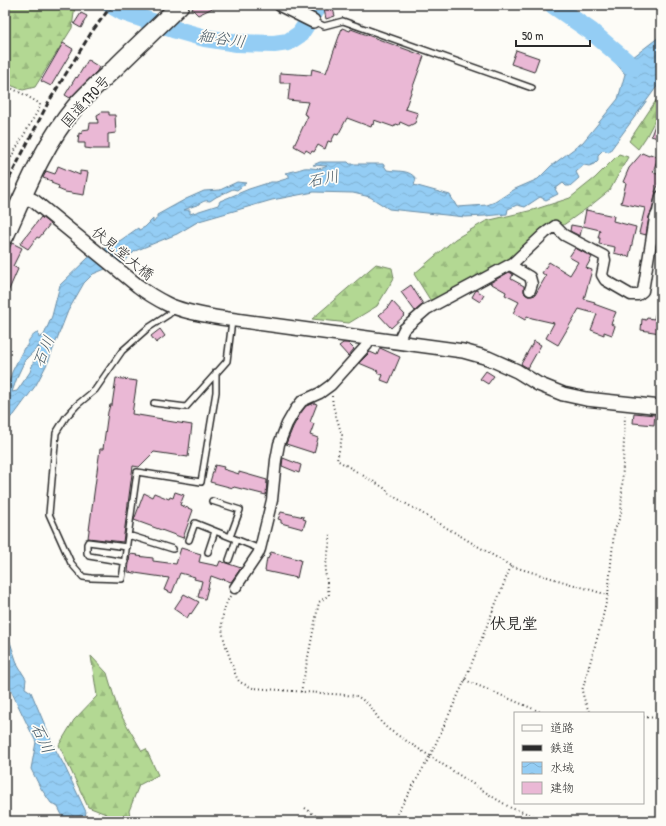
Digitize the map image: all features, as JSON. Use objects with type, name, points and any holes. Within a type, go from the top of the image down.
[{"type":"highway","name":"国道170号","points":[[5,236],[42,157],[75,108],[180,5]]},
{"type":"street","points":[[281,5],[309,18]]},
{"type":"street","name":"伏見堂大橋","points":[[24,196],[34,201],[150,295],[173,306],[193,313],[232,320],[462,351],[488,358],[517,371],[538,384],[563,394],[586,399],[661,408]]},
{"type":"street","points":[[400,342],[404,329],[427,310],[510,265],[545,233],[555,226],[564,236],[604,256],[605,260],[602,275],[605,280],[631,295],[638,295],[643,291],[655,218],[658,212],[661,196]]},
{"type":"street","points":[[510,265],[530,277],[532,284],[530,290]]},
{"type":"street","points":[[235,588],[260,549],[272,500],[279,444],[287,424],[302,401],[320,393],[332,384],[367,345],[368,338]]},
{"type":"lane","points":[[309,18],[324,26],[343,21],[532,88]]},
{"type":"lane","points":[[173,306],[168,315],[148,328],[122,351],[95,390],[77,405],[66,417],[56,433],[49,514],[71,563],[83,577],[122,578],[137,472],[201,482],[216,392],[216,372]]},
{"type":"lane","points":[[154,403],[186,407],[227,361],[232,320]]},
{"type":"lane","points":[[212,502],[240,510],[230,537]]},
{"type":"lane","points":[[189,540],[195,523],[260,549]]},
{"type":"lane","points":[[208,552],[214,531]]},
{"type":"lane","points":[[128,535],[173,549]]},
{"type":"lane","points":[[229,560],[236,540]]},
{"type":"lane","points":[[125,562],[89,556],[87,553],[87,544],[88,542],[127,547]]},
{"type":"path","points":[[5,85],[40,104],[40,107],[5,168]]},
{"type":"path","points":[[332,384],[333,406],[342,434],[337,460],[386,489],[388,493],[511,566],[608,595]]},
{"type":"path","points":[[589,712],[582,691],[608,595],[614,532],[621,514],[626,404]]},
{"type":"path","points":[[301,692],[320,602],[329,595],[325,571],[331,534]]},
{"type":"path","points":[[393,821],[430,756],[464,680],[511,566]]},
{"type":"path","points":[[235,588],[228,599],[222,620],[222,629],[224,642],[239,681],[253,688],[357,696],[370,706],[388,729],[511,808],[549,821]]},
{"type":"path","points":[[464,680],[540,712]]},
{"type":"path","points":[[644,717],[661,718]]},
{"type":"path","points":[[305,808],[322,821]]},
{"type":"green space","points":[[5,5],[75,5],[72,28],[35,87],[23,90],[5,83]]},
{"type":"green space","points":[[661,93],[661,109],[638,149],[629,141]]},
{"type":"green space","points":[[619,154],[628,157],[610,190],[590,206],[507,262],[432,303],[414,274],[455,239],[486,221],[533,210],[570,198],[595,178]]},
{"type":"green space","points":[[376,264],[392,268],[394,278],[377,306],[349,323],[312,319]]},
{"type":"green space","points":[[91,656],[107,673],[118,710],[142,751],[146,749],[158,775],[139,785],[129,811],[131,821],[109,821],[106,814],[88,807],[59,745],[74,720],[97,696]]},
{"type":"water","name":"石川","points":[[661,33],[661,81],[609,152],[603,150],[598,155],[598,160],[594,164],[589,166],[584,165],[576,172],[579,178],[570,186],[566,186],[563,183],[555,189],[558,194],[546,200],[540,197],[525,207],[517,205],[508,209],[507,214],[465,217],[389,209],[370,197],[353,193],[314,192],[272,200],[199,221],[177,234],[135,251],[125,261],[93,274],[84,283],[68,311],[48,362],[36,385],[14,415],[5,421],[5,387],[8,386],[12,372],[32,336],[38,332],[39,338],[44,335],[52,316],[60,285],[88,258],[121,240],[138,228],[139,230],[145,227],[153,219],[153,223],[157,218],[157,215],[204,191],[220,190],[237,182],[246,183],[237,190],[233,189],[210,201],[205,201],[184,210],[190,210],[190,214],[218,205],[220,201],[249,189],[289,178],[289,175],[285,173],[304,168],[319,169],[327,166],[313,165],[320,162],[383,164],[387,170],[407,172],[413,176],[416,179],[414,185],[450,195],[457,207],[487,205],[495,202],[515,189],[538,179],[551,166],[583,142],[618,99],[625,74],[611,57],[616,50],[633,57],[659,37]],"holes":[[[40,345],[30,372],[17,391],[12,392],[25,360]]]},
{"type":"water","name":"石川","points":[[5,627],[18,666],[26,679],[25,688],[31,692],[54,747],[86,812],[84,821],[65,821],[58,807],[51,803],[40,787],[31,769],[36,742],[5,678]]},
{"type":"building","points":[[195,5],[219,5],[198,15],[192,9]]},
{"type":"building","points":[[328,5],[333,9],[335,16],[326,19],[324,9]]},
{"type":"building","points":[[81,13],[87,16],[81,28],[74,24]]},
{"type":"building","points":[[342,28],[350,31],[351,29],[424,56],[405,109],[418,113],[415,123],[409,126],[400,122],[399,125],[396,124],[394,127],[374,120],[371,127],[347,118],[338,135],[335,134],[331,142],[328,141],[325,149],[318,145],[314,152],[312,151],[311,153],[306,150],[305,152],[294,146],[308,116],[304,114],[308,102],[288,100],[290,83],[280,83],[280,73],[311,75],[312,69],[326,73]]},
{"type":"building","points":[[63,43],[73,49],[51,86],[41,81]]},
{"type":"building","points":[[516,50],[539,58],[534,72],[511,64]]},
{"type":"building","points":[[88,60],[99,67],[97,71],[70,98],[65,95]]},
{"type":"building","points":[[661,111],[661,139],[651,136]]},
{"type":"building","points":[[102,112],[109,112],[109,115],[115,115],[116,133],[108,134],[108,149],[85,148],[85,143],[78,143],[79,133],[82,134],[82,130],[89,129],[90,123],[98,123],[97,115]]},
{"type":"building","points":[[642,153],[649,156],[650,154],[658,157],[653,172],[661,176],[655,192],[646,235],[639,233],[645,208],[621,203],[626,183],[623,182],[629,168]]},
{"type":"building","points":[[58,166],[80,175],[80,171],[88,172],[84,195],[65,192],[58,189],[59,186],[51,183],[52,181],[43,178],[46,171],[55,174]]},
{"type":"building","points":[[586,210],[614,216],[613,221],[636,227],[629,257],[614,253],[615,247],[599,244],[600,238],[598,238],[600,230],[583,226]]},
{"type":"building","points":[[41,217],[50,224],[28,249],[20,244]]},
{"type":"building","points":[[571,225],[582,227],[580,236],[570,231]]},
{"type":"building","points":[[12,243],[22,248],[13,266],[18,269],[5,299],[5,256]]},
{"type":"building","points":[[575,248],[592,257],[586,268],[592,270],[584,299],[595,302],[594,304],[616,312],[611,324],[615,326],[612,335],[604,332],[604,335],[591,330],[597,314],[579,309],[558,345],[546,338],[554,323],[527,316],[525,320],[513,313],[519,302],[505,295],[506,292],[490,283],[509,272],[513,274],[511,279],[524,286],[525,294],[528,296],[535,295],[546,276],[542,273],[549,262],[570,275],[578,262],[569,257]]},
{"type":"building","points":[[411,285],[423,304],[415,311],[401,292]]},
{"type":"building","points":[[476,290],[484,295],[480,302],[472,297]]},
{"type":"building","points":[[392,301],[405,315],[391,328],[379,315]]},
{"type":"building","points":[[658,303],[661,303],[660,333],[641,330],[642,319],[654,319]]},
{"type":"building","points":[[160,329],[165,336],[156,343],[151,336]]},
{"type":"building","points":[[534,341],[541,345],[528,368],[521,364]]},
{"type":"building","points":[[343,343],[348,343],[354,349],[348,356],[339,346]]},
{"type":"building","points":[[380,348],[400,357],[389,383],[381,380],[383,375],[377,373],[378,371],[359,363],[370,352],[377,355]]},
{"type":"building","points":[[486,371],[494,376],[488,384],[480,379]]},
{"type":"building","points":[[116,378],[137,381],[132,414],[192,425],[188,457],[154,452],[139,467],[133,466],[123,542],[88,538],[100,449],[103,449],[108,412],[110,405],[112,405]]},
{"type":"building","points":[[314,403],[317,404],[310,422],[314,424],[310,435],[318,438],[314,453],[286,444],[300,414],[306,406]]},
{"type":"building","points":[[634,413],[655,415],[654,425],[633,423]]},
{"type":"building","points":[[283,458],[301,465],[299,473],[282,466]]},
{"type":"building","points":[[215,465],[224,467],[223,469],[239,474],[239,472],[267,480],[266,495],[210,482]]},
{"type":"building","points":[[175,492],[184,495],[180,505],[193,510],[183,538],[134,520],[144,493],[152,497],[154,493],[169,499],[170,497],[173,498]]},
{"type":"building","points":[[281,512],[304,517],[303,519],[306,520],[303,529],[281,523],[281,520],[278,519]]},
{"type":"building","points":[[181,548],[201,554],[199,562],[218,566],[220,561],[241,568],[231,582],[211,576],[205,599],[198,597],[202,581],[194,579],[195,577],[180,573],[172,593],[164,590],[169,578],[128,572],[130,554],[153,558],[153,561],[176,564]]},
{"type":"building","points":[[271,552],[301,560],[297,578],[265,571],[267,558],[268,559]]},
{"type":"building","points":[[184,594],[199,602],[187,618],[174,609]]},
{"type":"waterway","name":"細谷川","points":[[111,5],[123,12],[205,38],[237,43],[274,44],[288,42],[300,34],[320,5]]},
{"type":"waterway","name":"細谷川","points":[[553,5],[592,32],[633,67]]},
{"type":"railway","points":[[5,187],[48,103],[91,33],[112,5]]},
{"type":"district","name":"伏見堂","points":[[514,623]]}]
